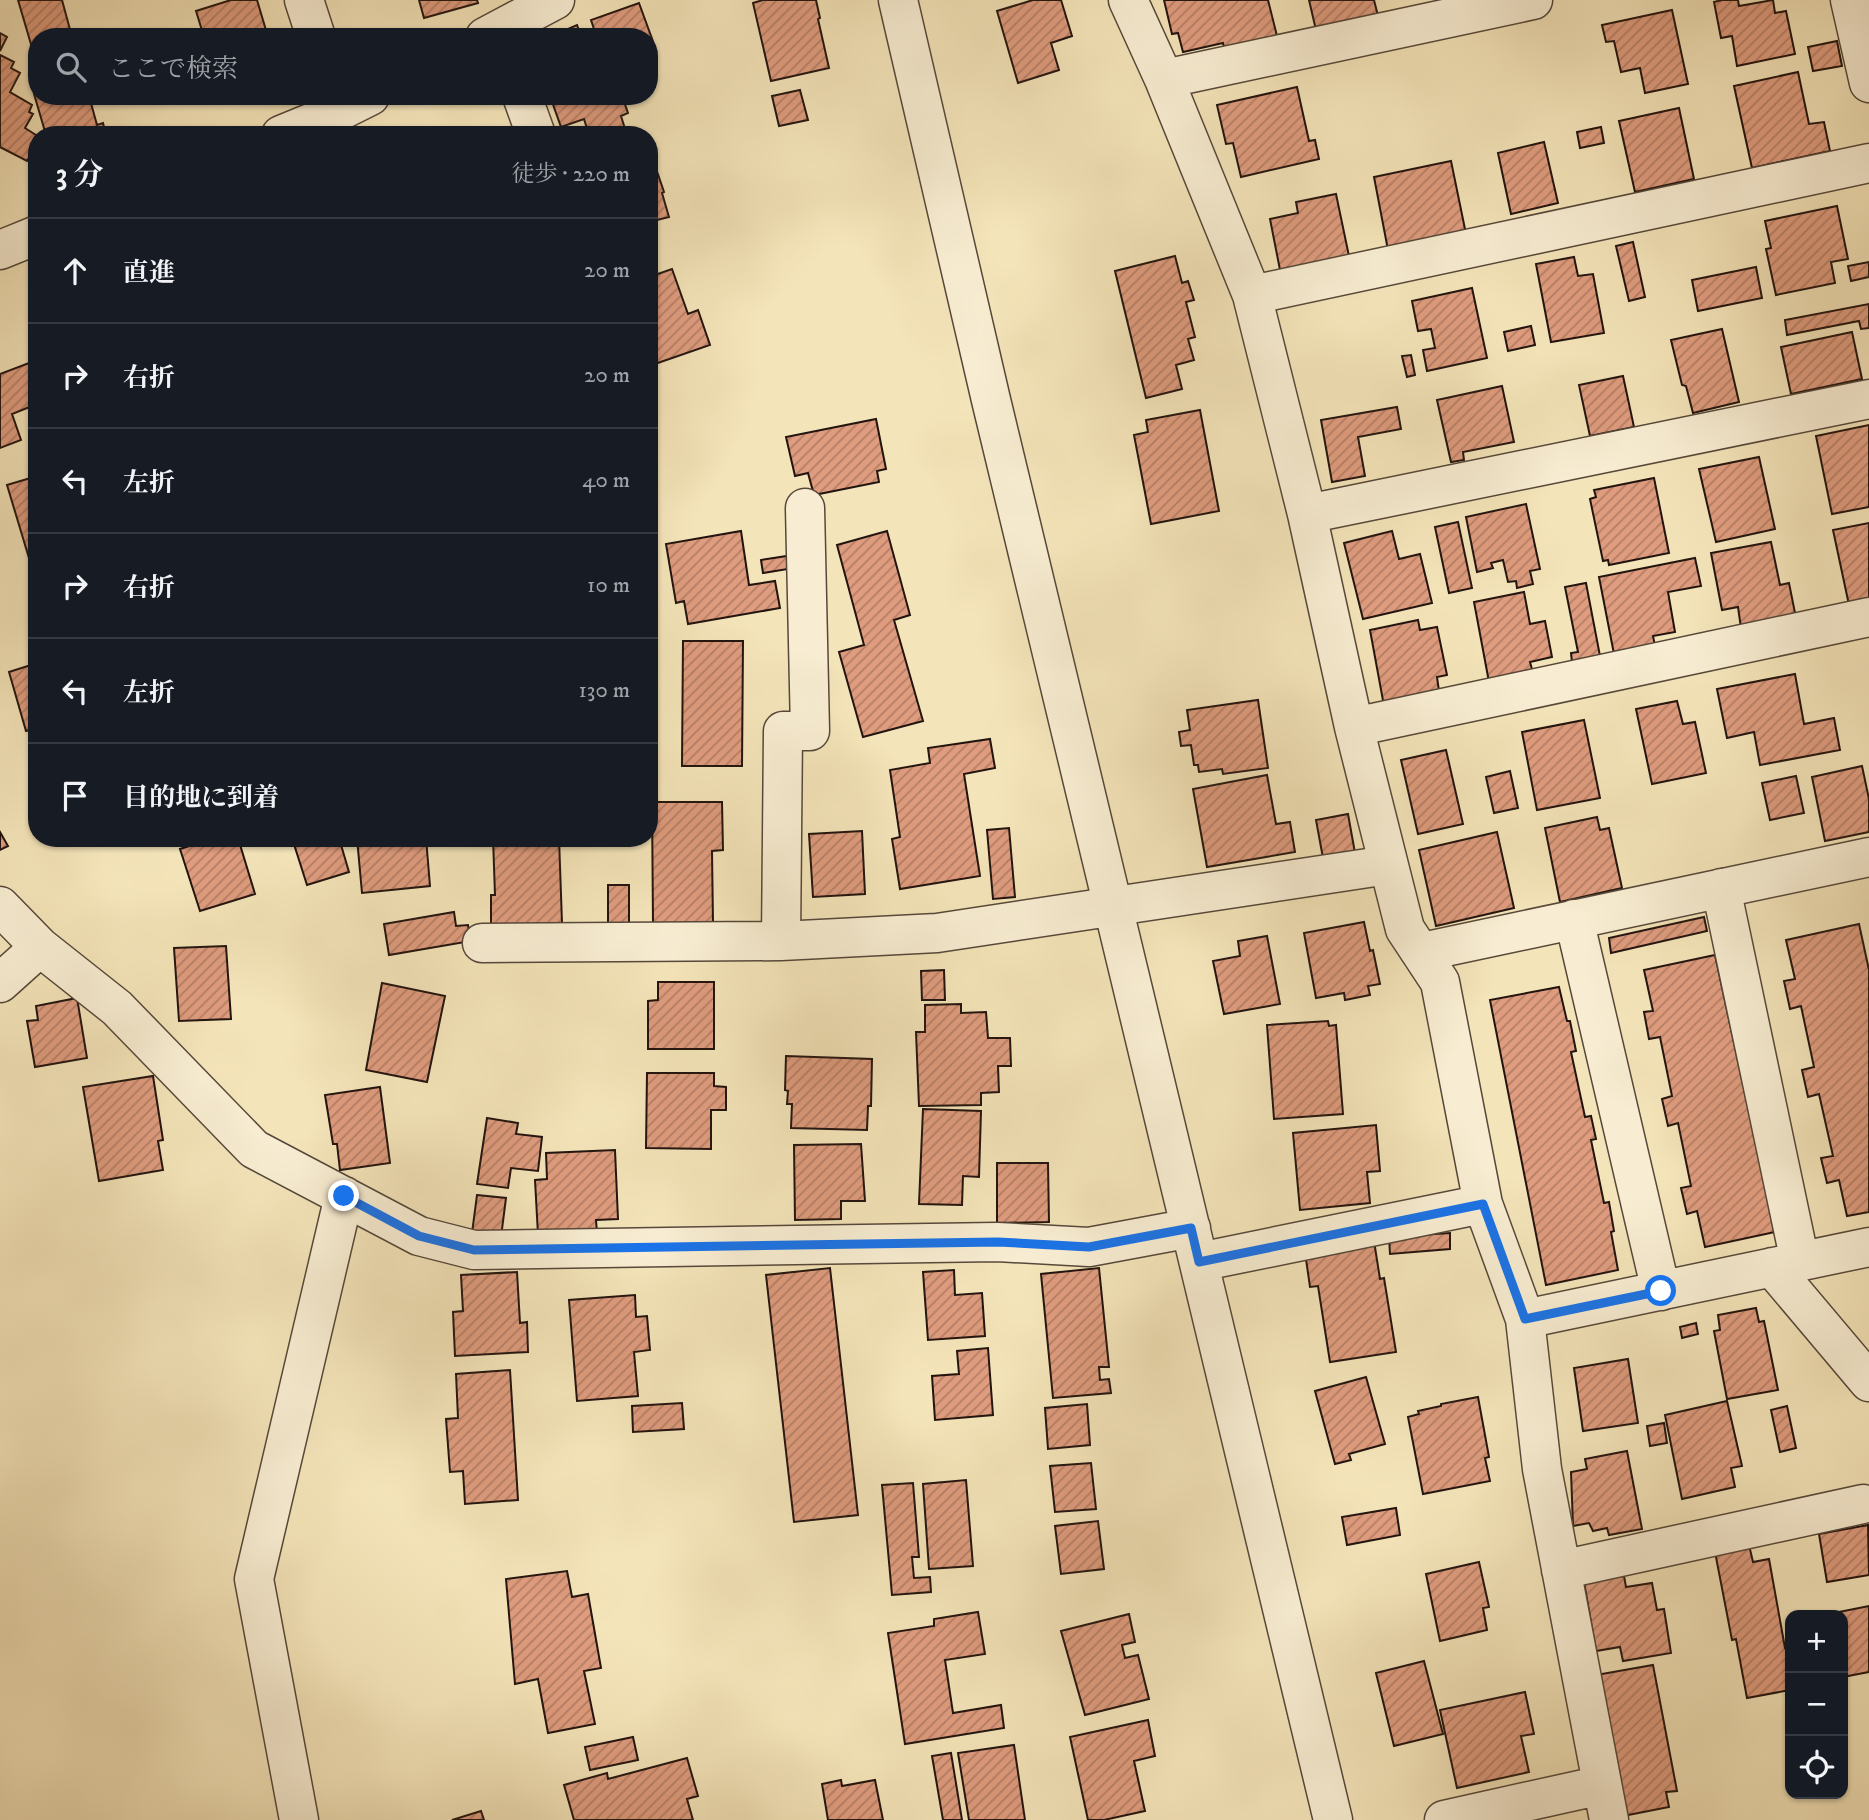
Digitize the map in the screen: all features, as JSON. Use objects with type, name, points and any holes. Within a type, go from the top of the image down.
[{"type":"street","points":[[304,0],[313,28]]},
{"type":"street","points":[[506,28],[555,0]]},
{"type":"street","points":[[898,0],[1333,1820]]},
{"type":"street","points":[[1128,0],[1164,79],[1252,295],[1307,514],[1354,727],[1405,929],[1440,982],[1483,1204],[1525,1319],[1542,1469],[1605,1802],[1444,1820]]},
{"type":"street","points":[[1164,79],[1533,0]]},
{"type":"street","points":[[1850,0],[1869,83]]},
{"type":"street","points":[[525,105],[533,126]]},
{"type":"street","points":[[305,126],[350,109]]},
{"type":"street","points":[[1252,295],[1869,163]]},
{"type":"street","points":[[0,250],[28,238]]},
{"type":"street","points":[[1307,514],[1869,399]]},
{"type":"street","points":[[781,941],[783,732],[810,731],[804,508]]},
{"type":"street","points":[[1354,727],[1869,617]]},
{"type":"street","points":[[1422,952],[1721,888],[1868,863]]},
{"type":"street","points":[[482,943],[781,941],[937,933],[1388,865]]},
{"type":"street","points":[[1721,888],[1786,1265],[1869,1382]]},
{"type":"street","points":[[0,906],[40,947],[117,1008],[254,1149],[419,1236],[474,1250],[984,1242],[1089,1247],[1195,1245],[1483,1204]]},
{"type":"street","points":[[1574,919],[1661,1291]]},
{"type":"street","points":[[0,983],[40,947]]},
{"type":"street","points":[[299,1820],[254,1578],[344,1196]]},
{"type":"street","points":[[1525,1319],[1869,1247]]},
{"type":"street","points":[[1561,1570],[1863,1504]]},
{"type":"building","points":[[18,0],[62,0],[70,28],[28,28],[28,34]]},
{"type":"building","points":[[231,0],[257,0],[265,28],[201,28],[196,11]]},
{"type":"building","points":[[419,0],[477,0],[478,3],[424,18]]},
{"type":"building","points":[[763,0],[816,0],[829,68],[771,81],[753,3]]},
{"type":"building","points":[[1033,0],[1061,0],[1072,36],[1051,43],[1059,70],[1018,83],[997,11]]},
{"type":"building","points":[[1164,0],[1268,0],[1278,40],[1225,52],[1223,43],[1183,52],[1178,33],[1172,34]]},
{"type":"building","points":[[1309,0],[1374,0],[1378,16],[1316,30]]},
{"type":"building","points":[[1738,0],[1739,6],[1773,0],[1775,13],[1786,11],[1795,54],[1737,66],[1732,36],[1721,38],[1714,2]]},
{"type":"building","points":[[639,3],[648,28],[594,28],[591,20]]},
{"type":"building","points":[[1672,10],[1688,84],[1645,93],[1640,68],[1621,72],[1614,41],[1606,42],[1602,25]]},
{"type":"building","points":[[0,33],[7,37],[0,51]]},
{"type":"building","points":[[1837,41],[1842,66],[1813,71],[1808,47]]},
{"type":"building","points":[[0,55],[14,62],[11,68],[20,73],[10,92],[32,105],[29,112],[33,114],[25,128],[28,130],[27,161],[0,147]]},
{"type":"building","points":[[1798,72],[1809,124],[1824,122],[1830,151],[1752,168],[1734,86]]},
{"type":"building","points":[[1297,87],[1309,141],[1315,140],[1319,159],[1241,177],[1233,143],[1226,144],[1217,105]]},
{"type":"building","points":[[800,90],[808,120],[779,126],[772,96]]},
{"type":"building","points":[[37,105],[91,105],[97,125],[103,123],[104,126],[43,126]]},
{"type":"building","points":[[553,105],[625,105],[628,113],[621,116],[624,126],[586,126],[584,119],[561,126]]},
{"type":"building","points":[[1679,108],[1694,179],[1635,192],[1619,121]]},
{"type":"building","points":[[1601,127],[1604,143],[1580,148],[1577,132]]},
{"type":"building","points":[[1544,142],[1558,203],[1511,214],[1498,153]]},
{"type":"building","points":[[1451,161],[1466,234],[1388,250],[1374,177]]},
{"type":"building","points":[[658,174],[664,192],[662,193],[669,217],[658,220]]},
{"type":"building","points":[[1336,194],[1350,261],[1281,275],[1270,219],[1298,213],[1296,202]]},
{"type":"building","points":[[1837,206],[1848,259],[1831,262],[1835,283],[1776,295],[1766,249],[1771,248],[1765,221]]},
{"type":"building","points":[[1633,242],[1645,297],[1629,301],[1616,246]]},
{"type":"building","points":[[1175,256],[1182,283],[1188,281],[1194,300],[1186,302],[1195,337],[1188,339],[1194,360],[1176,365],[1182,389],[1146,398],[1115,271]]},
{"type":"building","points":[[1574,257],[1578,276],[1593,274],[1604,333],[1551,342],[1536,264]]},
{"type":"building","points":[[1869,262],[1869,277],[1851,281],[1848,266]]},
{"type":"building","points":[[1756,267],[1762,298],[1698,311],[1692,280]]},
{"type":"building","points":[[672,269],[688,314],[698,310],[710,345],[658,363],[658,274]]},
{"type":"building","points":[[1472,288],[1487,358],[1427,371],[1423,350],[1435,348],[1431,329],[1418,331],[1412,301]]},
{"type":"building","points":[[1869,304],[1869,328],[1861,329],[1859,321],[1787,335],[1785,320]]},
{"type":"building","points":[[1531,326],[1535,345],[1508,351],[1504,332]]},
{"type":"building","points":[[1722,329],[1739,402],[1693,413],[1686,386],[1682,385],[1671,340]]},
{"type":"building","points":[[1852,332],[1862,379],[1791,394],[1781,347]]},
{"type":"building","points":[[1411,355],[1415,375],[1407,377],[1402,356]]},
{"type":"building","points":[[28,363],[28,408],[12,414],[21,440],[0,448],[0,374]]},
{"type":"building","points":[[1623,376],[1634,427],[1590,436],[1579,385]]},
{"type":"building","points":[[1502,386],[1514,442],[1463,452],[1464,460],[1451,462],[1437,400]]},
{"type":"building","points":[[1397,407],[1401,429],[1358,437],[1365,476],[1332,482],[1321,420]]},
{"type":"building","points":[[1200,410],[1219,511],[1151,524],[1134,435],[1148,432],[1146,420]]},
{"type":"building","points":[[876,419],[886,469],[877,471],[879,482],[814,495],[808,473],[795,476],[786,437]]},
{"type":"building","points":[[1869,425],[1869,507],[1832,514],[1816,436]]},
{"type":"building","points":[[1759,457],[1775,529],[1716,542],[1699,469]]},
{"type":"building","points":[[1654,478],[1669,553],[1609,565],[1608,560],[1603,561],[1590,499],[1596,497],[1594,490]]},
{"type":"building","points":[[28,479],[28,555],[7,485]]},
{"type":"building","points":[[1526,504],[1540,569],[1530,571],[1533,584],[1517,588],[1516,581],[1508,582],[1503,560],[1491,563],[1493,568],[1477,572],[1466,517]]},
{"type":"building","points":[[1458,522],[1472,588],[1449,593],[1435,527]]},
{"type":"building","points":[[1869,523],[1869,601],[1849,605],[1833,530]]},
{"type":"building","points":[[741,531],[749,585],[775,581],[780,608],[688,624],[684,601],[676,603],[666,544]]},
{"type":"building","points":[[887,531],[910,615],[894,620],[923,721],[863,737],[839,652],[864,645],[837,545]]},
{"type":"building","points":[[1392,531],[1399,559],[1420,554],[1432,603],[1363,619],[1344,543]]},
{"type":"building","points":[[1771,542],[1780,585],[1789,583],[1796,618],[1741,628],[1738,607],[1722,610],[1711,553]]},
{"type":"building","points":[[787,556],[788,569],[763,573],[761,560]]},
{"type":"building","points":[[1695,558],[1701,586],[1668,592],[1675,632],[1653,636],[1655,646],[1614,654],[1599,577]]},
{"type":"building","points":[[1586,583],[1600,656],[1572,662],[1571,653],[1578,652],[1565,587]]},
{"type":"building","points":[[1524,592],[1530,624],[1545,621],[1552,657],[1530,662],[1533,673],[1489,682],[1474,602]]},
{"type":"building","points":[[1418,620],[1420,630],[1437,627],[1447,675],[1437,677],[1439,691],[1384,706],[1370,630]]},
{"type":"building","points":[[683,641],[743,641],[742,766],[682,766]]},
{"type":"building","points":[[28,666],[28,730],[26,731],[9,672]]},
{"type":"building","points":[[1795,674],[1804,724],[1834,718],[1840,750],[1760,765],[1754,732],[1727,738],[1717,689]]},
{"type":"building","points":[[1258,700],[1268,768],[1223,774],[1222,769],[1199,772],[1198,765],[1194,765],[1191,745],[1181,746],[1179,732],[1190,730],[1187,710]]},
{"type":"building","points":[[1677,701],[1683,724],[1695,722],[1706,773],[1652,784],[1636,709]]},
{"type":"building","points":[[1584,720],[1600,798],[1537,810],[1522,732]]},
{"type":"building","points":[[990,739],[995,768],[964,774],[980,876],[900,889],[892,839],[900,837],[890,770],[930,763],[928,748]]},
{"type":"building","points":[[1446,750],[1463,824],[1418,834],[1401,760]]},
{"type":"building","points":[[1862,766],[1869,799],[1869,832],[1825,841],[1812,777]]},
{"type":"building","points":[[1510,771],[1518,808],[1494,813],[1486,777]]},
{"type":"building","points":[[1267,775],[1276,824],[1290,822],[1295,852],[1207,867],[1193,789]]},
{"type":"building","points":[[1796,776],[1804,813],[1770,820],[1762,783]]},
{"type":"building","points":[[658,802],[722,802],[723,850],[712,851],[713,923],[653,924],[652,847],[658,847]]},
{"type":"building","points":[[1348,814],[1355,853],[1323,858],[1316,820]]},
{"type":"building","points":[[1597,817],[1600,830],[1609,828],[1622,888],[1560,902],[1545,828]]},
{"type":"building","points":[[1009,828],[1015,897],[993,899],[987,830]]},
{"type":"building","points":[[862,831],[865,894],[813,897],[809,834]]},
{"type":"building","points":[[0,832],[8,846],[0,850]]},
{"type":"building","points":[[1497,832],[1514,908],[1436,926],[1419,850]]},
{"type":"building","points":[[241,847],[255,894],[200,911],[180,849]]},
{"type":"building","points":[[295,847],[342,847],[349,872],[307,885]]},
{"type":"building","points":[[358,847],[427,847],[430,886],[362,893]]},
{"type":"building","points":[[493,847],[559,847],[562,923],[491,926],[491,895],[495,895]]},
{"type":"building","points":[[608,885],[629,885],[629,927],[608,927]]},
{"type":"building","points":[[454,912],[456,926],[468,925],[471,941],[389,955],[384,924]]},
{"type":"building","points":[[1704,917],[1707,931],[1611,953],[1609,938]]},
{"type":"building","points":[[1364,922],[1380,984],[1368,986],[1370,995],[1345,1000],[1344,993],[1316,998],[1304,933]]},
{"type":"building","points":[[1859,924],[1869,970],[1869,1212],[1847,1216],[1839,1180],[1827,1183],[1821,1158],[1833,1156],[1819,1094],[1808,1097],[1802,1070],[1814,1067],[1801,1006],[1790,1009],[1784,981],[1795,979],[1786,940]]},
{"type":"building","points":[[1267,936],[1280,1004],[1224,1014],[1213,961],[1240,956],[1238,941]]},
{"type":"building","points":[[226,946],[231,1019],[179,1021],[174,948]]},
{"type":"building","points":[[1715,955],[1775,1232],[1705,1247],[1697,1211],[1687,1214],[1681,1188],[1691,1186],[1678,1123],[1668,1126],[1662,1099],[1672,1096],[1660,1037],[1649,1039],[1644,1012],[1653,1011],[1644,970]]},
{"type":"building","points":[[944,970],[945,1000],[922,1000],[921,971]]},
{"type":"building","points":[[658,982],[714,982],[714,1049],[648,1049],[648,1001],[658,1000]]},
{"type":"building","points":[[382,983],[445,996],[427,1082],[366,1070]]},
{"type":"building","points":[[1559,987],[1576,1051],[1571,1052],[1585,1117],[1591,1116],[1596,1139],[1591,1140],[1604,1203],[1609,1202],[1618,1270],[1546,1285],[1490,1000]]},
{"type":"building","points":[[77,998],[87,1058],[35,1067],[27,1021],[38,1020],[36,1006]]},
{"type":"building","points":[[961,1004],[961,1013],[986,1012],[988,1038],[1010,1038],[1011,1066],[998,1066],[999,1092],[981,1093],[981,1105],[919,1106],[916,1032],[925,1032],[925,1005]]},
{"type":"building","points":[[1328,1021],[1329,1026],[1336,1025],[1343,1114],[1274,1119],[1267,1025]]},
{"type":"building","points":[[786,1056],[872,1059],[871,1106],[868,1106],[867,1130],[791,1128],[792,1104],[787,1104],[788,1091],[785,1090]]},
{"type":"building","points":[[647,1073],[714,1073],[714,1086],[726,1087],[726,1110],[711,1110],[711,1149],[646,1148]]},
{"type":"building","points":[[153,1076],[163,1140],[158,1141],[163,1170],[99,1181],[83,1087]]},
{"type":"building","points":[[380,1087],[390,1163],[340,1170],[337,1144],[333,1144],[325,1095]]},
{"type":"building","points":[[923,1109],[981,1111],[979,1177],[963,1176],[962,1205],[919,1204]]},
{"type":"building","points":[[487,1118],[518,1123],[516,1134],[542,1137],[538,1171],[511,1168],[508,1188],[477,1184]]},
{"type":"building","points":[[1376,1125],[1380,1171],[1367,1172],[1370,1203],[1300,1210],[1293,1133]]},
{"type":"building","points":[[861,1144],[865,1201],[841,1201],[841,1219],[795,1220],[794,1145]]},
{"type":"building","points":[[615,1150],[618,1219],[596,1220],[597,1233],[538,1235],[535,1180],[547,1179],[546,1153]]},
{"type":"building","points":[[997,1163],[1048,1163],[1049,1222],[997,1223]]},
{"type":"building","points":[[477,1195],[506,1198],[501,1237],[472,1233]]},
{"type":"building","points":[[1450,1233],[1450,1249],[1390,1254],[1389,1237]]},
{"type":"building","points":[[1374,1241],[1380,1279],[1384,1278],[1396,1352],[1330,1362],[1318,1286],[1310,1287],[1305,1252]]},
{"type":"building","points":[[830,1268],[858,1515],[794,1522],[766,1275]]},
{"type":"building","points":[[1099,1268],[1109,1367],[1099,1367],[1100,1380],[1109,1379],[1111,1393],[1053,1398],[1041,1274]]},
{"type":"building","points":[[954,1270],[955,1295],[982,1293],[985,1336],[928,1340],[923,1272]]},
{"type":"building","points":[[517,1272],[520,1323],[527,1322],[528,1352],[455,1356],[453,1312],[463,1311],[461,1275]]},
{"type":"building","points":[[635,1295],[636,1317],[647,1316],[650,1350],[634,1352],[638,1396],[577,1401],[569,1300]]},
{"type":"building","points":[[1756,1308],[1759,1322],[1764,1321],[1778,1390],[1727,1399],[1714,1331],[1720,1330],[1718,1315]]},
{"type":"building","points":[[1696,1323],[1698,1334],[1682,1338],[1680,1327]]},
{"type":"building","points":[[988,1348],[993,1415],[935,1420],[932,1376],[959,1374],[957,1351]]},
{"type":"building","points":[[1628,1359],[1638,1423],[1583,1431],[1574,1368]]},
{"type":"building","points":[[510,1370],[518,1500],[465,1504],[463,1471],[450,1472],[446,1419],[458,1418],[456,1374]]},
{"type":"building","points":[[1366,1377],[1385,1444],[1349,1454],[1351,1460],[1335,1464],[1315,1391]]},
{"type":"building","points":[[1478,1397],[1489,1457],[1485,1458],[1490,1481],[1423,1494],[1408,1417],[1441,1404]]},
{"type":"building","points":[[1727,1401],[1742,1466],[1731,1468],[1735,1487],[1682,1499],[1665,1415]]},
{"type":"building","points":[[682,1403],[684,1429],[633,1432],[632,1406]]},
{"type":"building","points":[[1087,1404],[1090,1445],[1048,1449],[1045,1408]]},
{"type":"building","points":[[1787,1406],[1796,1448],[1780,1452],[1771,1410]]},
{"type":"building","points":[[1664,1423],[1667,1443],[1650,1446],[1647,1426]]},
{"type":"building","points":[[1627,1451],[1642,1529],[1609,1535],[1607,1528],[1593,1531],[1589,1523],[1573,1526],[1571,1472],[1587,1469],[1585,1459]]},
{"type":"building","points":[[1091,1463],[1096,1509],[1055,1512],[1050,1466]]},
{"type":"building","points":[[966,1480],[973,1566],[929,1569],[923,1484]]},
{"type":"building","points":[[913,1483],[919,1557],[912,1557],[914,1578],[930,1577],[931,1592],[892,1595],[882,1485]]},
{"type":"building","points":[[1396,1508],[1400,1535],[1347,1545],[1342,1517]]},
{"type":"building","points":[[1098,1521],[1104,1569],[1061,1574],[1055,1526]]},
{"type":"building","points":[[1868,1525],[1869,1575],[1827,1582],[1819,1534]]},
{"type":"building","points":[[1749,1545],[1753,1562],[1769,1559],[1785,1648],[1785,1691],[1747,1698],[1736,1639],[1732,1640],[1715,1552]]},
{"type":"building","points":[[1479,1562],[1489,1607],[1483,1608],[1487,1630],[1440,1641],[1426,1574]]},
{"type":"building","points":[[567,1571],[572,1597],[588,1594],[601,1668],[584,1671],[595,1724],[548,1733],[538,1679],[515,1684],[506,1579]]},
{"type":"building","points":[[1624,1576],[1626,1587],[1652,1583],[1657,1610],[1664,1609],[1671,1653],[1623,1661],[1620,1647],[1596,1651],[1584,1582]]},
{"type":"building","points":[[1869,1606],[1869,1672],[1848,1676],[1848,1673],[1848,1610]]},
{"type":"building","points":[[978,1612],[985,1654],[945,1660],[953,1713],[1001,1705],[1004,1728],[905,1744],[888,1633],[934,1626],[934,1619]]},
{"type":"building","points":[[1129,1614],[1135,1642],[1122,1645],[1125,1658],[1138,1655],[1149,1699],[1085,1715],[1061,1631]]},
{"type":"building","points":[[1424,1661],[1443,1734],[1394,1746],[1376,1673]]},
{"type":"building","points":[[1653,1665],[1677,1791],[1666,1792],[1669,1807],[1623,1816],[1596,1675]]},
{"type":"building","points":[[1525,1692],[1534,1734],[1521,1736],[1529,1772],[1457,1788],[1440,1710]]},
{"type":"building","points":[[1148,1720],[1155,1756],[1134,1761],[1145,1811],[1104,1820],[1088,1820],[1070,1737]]},
{"type":"building","points":[[633,1737],[638,1760],[590,1770],[585,1747]]},
{"type":"building","points":[[1014,1745],[1025,1820],[969,1820],[958,1753]]},
{"type":"building","points":[[951,1753],[962,1820],[943,1820],[932,1756]]},
{"type":"building","points":[[687,1758],[698,1796],[687,1799],[693,1820],[574,1820],[564,1785],[607,1773],[608,1779]]},
{"type":"building","points":[[841,1780],[842,1786],[875,1780],[883,1820],[828,1820],[822,1784]]},
{"type":"building","points":[[481,1811],[484,1820],[452,1820]]},
{"type":"route","points":[[344,1196],[419,1236],[474,1250],[998,1242],[1089,1247],[1191,1228],[1199,1262],[1483,1204],[1525,1319],[1661,1291]]}]
